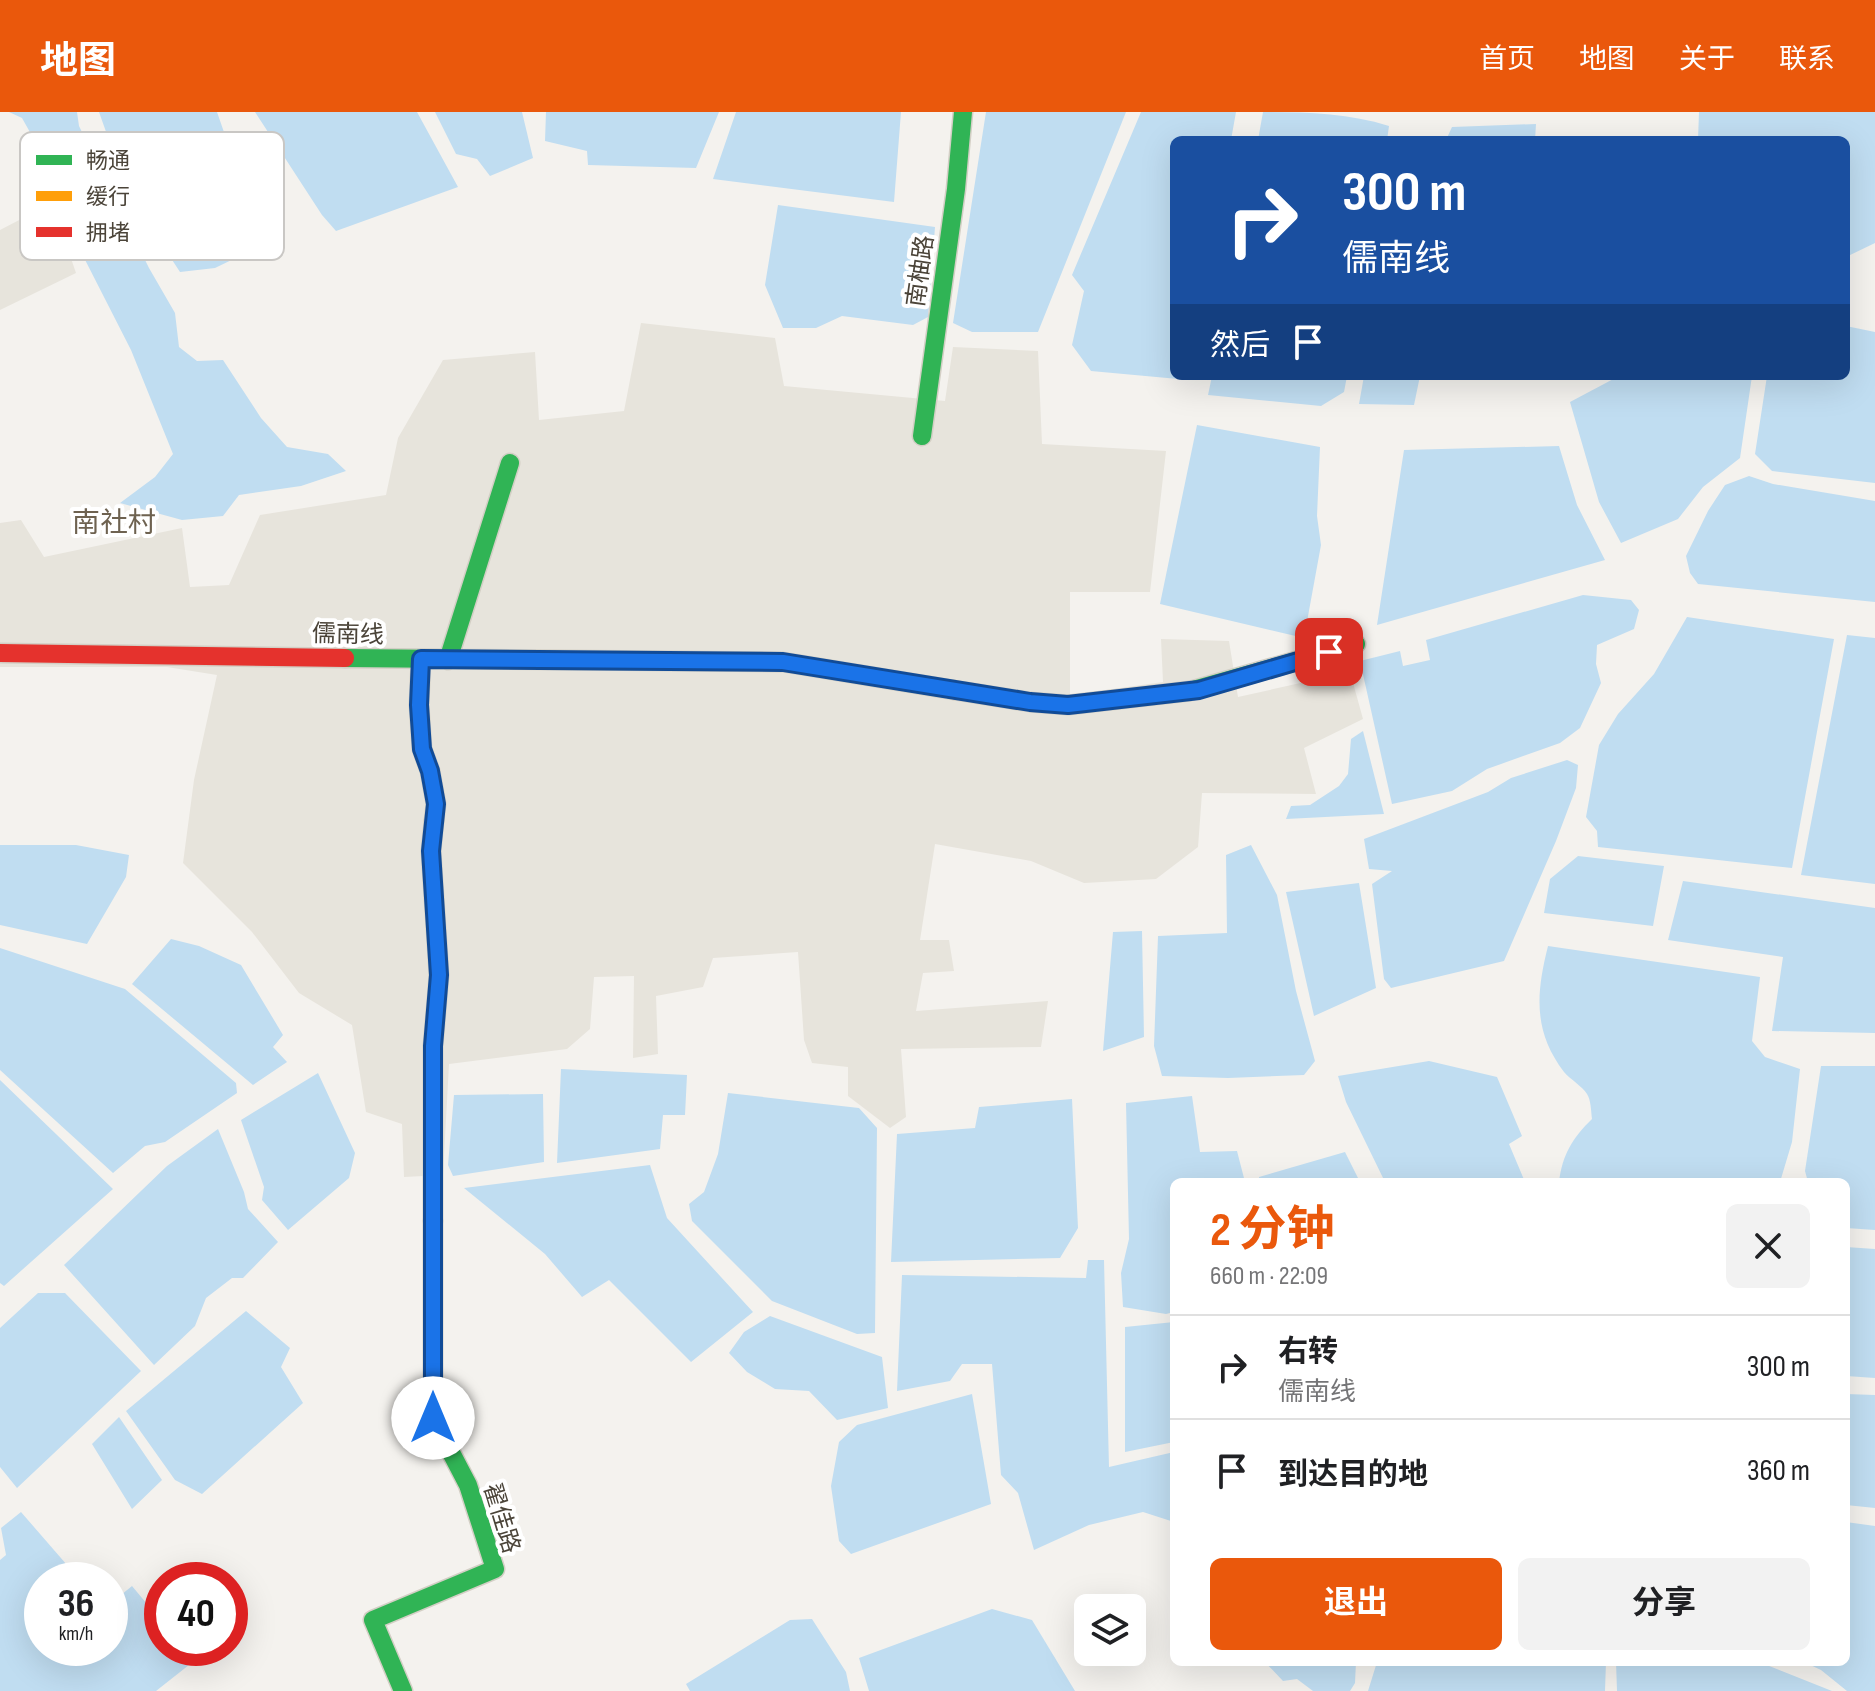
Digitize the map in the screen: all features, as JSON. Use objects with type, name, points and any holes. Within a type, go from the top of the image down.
[{"type":"street","name":"南柚路","points":[[922,436],[956,189],[963,112]]},
{"type":"street","points":[[448,660],[510,463]]},
{"type":"street","name":"儒南线","points":[[0,653],[783,662],[1030,702],[1068,705],[1199,690],[1356,644]]},
{"type":"street","name":"翟佳路","points":[[403,1691],[373,1620],[495,1569],[468,1485],[433,1418],[433,1093],[439,975],[431,851],[436,804],[422,749],[419,705],[421,659]]},
{"type":"shaded area","points":[[20,220],[20,260],[72,260],[76,273],[0,310],[0,230]]},
{"type":"shaded area","points":[[641,323],[775,338],[784,386],[945,401],[953,347],[1038,351],[1042,444],[1166,451],[1150,592],[1070,592],[1070,695],[1163,682],[1161,639],[1229,641],[1238,697],[1350,672],[1363,719],[1304,748],[1316,794],[1202,793],[1198,847],[1156,879],[1084,883],[1031,861],[935,844],[920,940],[949,940],[954,971],[923,973],[916,1011],[1048,1001],[1041,1047],[901,1049],[906,1117],[890,1128],[848,1096],[848,1067],[812,1063],[804,1040],[798,952],[713,958],[703,987],[656,996],[658,1054],[633,1058],[634,976],[594,977],[590,1029],[567,1049],[449,1064],[443,1175],[404,1177],[402,1124],[366,1112],[352,1025],[299,993],[252,932],[183,863],[194,780],[217,675],[167,667],[0,667],[0,523],[21,520],[44,557],[182,528],[190,587],[229,585],[260,515],[386,495],[398,438],[443,360],[535,352],[539,420],[624,411]]},
{"type":"water","points":[[9,112],[77,112],[82,132],[30,132],[22,118]]},
{"type":"water","points":[[99,112],[217,112],[224,132],[106,132]]},
{"type":"water","points":[[255,112],[417,112],[458,187],[336,231],[284,157],[284,132],[268,132]]},
{"type":"water","points":[[435,112],[522,112],[533,158],[490,176],[477,159],[456,154]]},
{"type":"water","points":[[546,112],[719,112],[696,168],[588,165],[587,151],[545,141]]},
{"type":"water","points":[[736,112],[901,112],[894,202],[713,179]]},
{"type":"water","points":[[986,112],[1126,112],[1038,332],[972,332],[953,323]]},
{"type":"water","points":[[1141,112],[1236,112],[1232,136],[1170,136],[1170,378],[1091,371],[1072,345],[1084,291],[1072,275]]},
{"type":"water","points":[[1263,112],[1327,114],[1389,126],[1388,136],[1259,136]]},
{"type":"water","points":[[1699,112],[1875,112],[1875,243],[1850,255],[1850,136],[1698,136]]},
{"type":"water","points":[[1536,124],[1535,136],[1448,136],[1452,127]]},
{"type":"water","points":[[778,205],[935,227],[928,317],[913,325],[842,316],[816,328],[783,328],[765,285]]},
{"type":"water","points":[[85,260],[145,260],[175,313],[179,347],[197,361],[223,360],[261,418],[287,447],[328,454],[346,471],[301,486],[239,495],[223,516],[182,520],[120,503],[155,477],[173,454],[131,350]]},
{"type":"water","points":[[172,260],[232,260],[215,268],[180,272]]},
{"type":"water","points":[[1850,327],[1875,332],[1875,483],[1772,471],[1755,454],[1766,380],[1850,380]]},
{"type":"water","points":[[1211,380],[1346,380],[1344,392],[1321,406],[1208,395]]},
{"type":"water","points":[[1363,380],[1419,380],[1414,405],[1359,404]]},
{"type":"water","points":[[1611,380],[1751,380],[1740,458],[1703,487],[1678,519],[1621,543],[1599,502],[1570,402]]},
{"type":"water","points":[[1197,425],[1320,447],[1317,516],[1321,545],[1304,638],[1160,604]]},
{"type":"water","points":[[1559,446],[1577,505],[1605,560],[1377,625],[1404,450]]},
{"type":"water","points":[[1749,476],[1773,484],[1875,501],[1875,602],[1698,584],[1690,573],[1686,556],[1725,485]]},
{"type":"water","points":[[1583,595],[1631,600],[1639,610],[1634,629],[1597,645],[1596,664],[1601,683],[1580,728],[1560,743],[1487,769],[1452,791],[1392,804],[1360,661],[1400,651],[1403,666],[1430,660],[1426,640]]},
{"type":"water","points":[[1687,617],[1834,639],[1792,868],[1598,847],[1597,831],[1586,817],[1599,745],[1618,714],[1654,674]]},
{"type":"water","points":[[1847,635],[1875,638],[1875,884],[1801,875]]},
{"type":"water","points":[[1363,731],[1384,814],[1286,819],[1291,806],[1310,805],[1339,786],[1348,774],[1351,739]]},
{"type":"water","points":[[1567,760],[1578,765],[1576,788],[1504,961],[1391,988],[1384,979],[1372,884],[1392,871],[1369,869],[1364,839],[1488,792],[1511,778]]},
{"type":"water","points":[[0,845],[76,845],[129,855],[126,877],[87,944],[0,925]]},
{"type":"water","points":[[1251,845],[1277,895],[1296,991],[1315,1061],[1304,1075],[1228,1078],[1162,1076],[1154,1046],[1158,936],[1227,933],[1226,855]]},
{"type":"water","points":[[1578,856],[1664,866],[1653,926],[1544,913],[1550,879]]},
{"type":"water","points":[[1683,881],[1875,908],[1875,1033],[1772,1031],[1783,957],[1668,940]]},
{"type":"water","points":[[1359,883],[1376,988],[1314,1016],[1286,892]]},
{"type":"water","points":[[1142,931],[1144,1037],[1103,1051],[1113,932]]},
{"type":"water","points":[[171,939],[199,946],[241,965],[283,1035],[273,1047],[287,1062],[253,1085],[132,984]]},
{"type":"water","points":[[1548,946],[1760,977],[1752,1041],[1765,1057],[1800,1069],[1792,1142],[1781,1178],[1560,1178],[1570,1147],[1592,1119],[1587,1094],[1564,1072],[1547,1042],[1540,1012],[1541,980]]},
{"type":"water","points":[[0,948],[125,989],[236,1083],[237,1093],[165,1142],[145,1146],[113,1173],[0,1070]]},
{"type":"water","points":[[1429,1061],[1497,1077],[1522,1136],[1509,1144],[1523,1178],[1383,1178],[1346,1102],[1338,1076]]},
{"type":"water","points":[[1821,1066],[1875,1066],[1875,1230],[1850,1228],[1850,1178],[1807,1178],[1805,1171]]},
{"type":"water","points":[[561,1069],[687,1075],[685,1115],[663,1115],[660,1149],[557,1163]]},
{"type":"water","points":[[318,1073],[355,1153],[349,1178],[288,1230],[262,1200],[264,1187],[241,1120]]},
{"type":"water","points":[[0,1080],[113,1189],[4,1286],[0,1283]]},
{"type":"water","points":[[728,1093],[859,1108],[877,1128],[875,1333],[857,1334],[772,1301],[692,1221],[689,1204],[704,1192],[718,1154]]},
{"type":"water","points":[[543,1094],[544,1162],[453,1176],[448,1165],[454,1095]]},
{"type":"water","points":[[1192,1096],[1200,1152],[1237,1151],[1244,1178],[1170,1178],[1170,1313],[1166,1314],[1123,1307],[1121,1273],[1129,1239],[1126,1103]]},
{"type":"water","points":[[1072,1099],[1078,1228],[1060,1258],[891,1262],[897,1134],[975,1128],[979,1107]]},
{"type":"water","points":[[218,1129],[248,1209],[278,1242],[243,1278],[232,1278],[206,1298],[195,1326],[154,1365],[64,1265],[167,1166]]},
{"type":"water","points":[[1345,1152],[1358,1178],[1259,1178]]},
{"type":"water","points":[[650,1165],[667,1218],[753,1312],[691,1362],[609,1280],[582,1297],[545,1254],[464,1188]]},
{"type":"water","points":[[1850,1247],[1875,1249],[1875,1378],[1850,1376]]},
{"type":"water","points":[[1088,1260],[1104,1260],[1109,1467],[1170,1453],[1170,1521],[1143,1512],[1089,1525],[1034,1550],[1018,1493],[1001,1475],[992,1364],[962,1364],[950,1381],[897,1391],[902,1275],[1086,1278]]},
{"type":"water","points":[[38,1293],[65,1293],[141,1371],[17,1488],[0,1467],[0,1328]]},
{"type":"water","points":[[246,1311],[290,1348],[281,1367],[303,1403],[202,1494],[175,1480],[126,1411]]},
{"type":"water","points":[[770,1316],[882,1357],[888,1408],[837,1420],[809,1391],[775,1389],[747,1372],[729,1353],[744,1332]]},
{"type":"water","points":[[1170,1322],[1170,1443],[1125,1452],[1125,1327]]},
{"type":"water","points":[[972,1394],[991,1504],[851,1554],[839,1541],[831,1486],[839,1442],[857,1425]]},
{"type":"water","points":[[1850,1394],[1875,1395],[1875,1508],[1850,1505]]},
{"type":"water","points":[[119,1417],[162,1480],[132,1509],[92,1444]]},
{"type":"water","points":[[21,1512],[64,1562],[24,1562],[24,1666],[128,1666],[128,1589],[132,1586],[144,1600],[144,1666],[188,1666],[156,1691],[0,1691],[0,1560],[6,1555],[1,1528]]},
{"type":"water","points":[[1850,1523],[1875,1526],[1875,1691],[1847,1691],[1812,1666],[1850,1666]]},
{"type":"water","points":[[992,1609],[1032,1620],[1075,1691],[869,1691],[859,1658]]},
{"type":"water","points":[[812,1619],[846,1672],[850,1691],[690,1691],[686,1684],[790,1620]]},
{"type":"water","points":[[1269,1666],[1356,1666],[1355,1683],[1350,1691],[1313,1691],[1297,1679],[1283,1681]]},
{"type":"water","points":[[1376,1666],[1606,1666],[1605,1691],[1368,1691]]},
{"type":"water","points":[[1616,1666],[1769,1666],[1832,1691],[1617,1691]]},
{"type":"traffic: fast","points":[[922,436],[956,189],[963,112]]},
{"type":"traffic: fast","points":[[448,660],[510,463]]},
{"type":"traffic: fast","points":[[1190,691],[1356,644]]},
{"type":"traffic: fast","points":[[345,658],[783,662],[954,690]]},
{"type":"traffic: fast","points":[[421,659],[419,705],[422,749],[436,804],[434,821]]},
{"type":"traffic: fast","points":[[403,1691],[373,1620],[495,1569],[468,1485],[433,1418],[433,1221]]},
{"type":"traffic: slow","points":[[433,1221],[433,1046],[439,975],[431,851],[434,821]]},
{"type":"traffic: jam","points":[[0,653],[345,658]]},
{"type":"traffic: jam","points":[[954,690],[1068,705],[1190,691]]},
{"type":"district","name":"南社村","points":[[114,522]]},
{"type":"route","points":[[433,1418],[433,1046],[439,975],[431,851],[436,804],[422,749],[419,705],[421,659],[783,662],[1030,702],[1068,705],[1199,690],[1329,652]]}]
